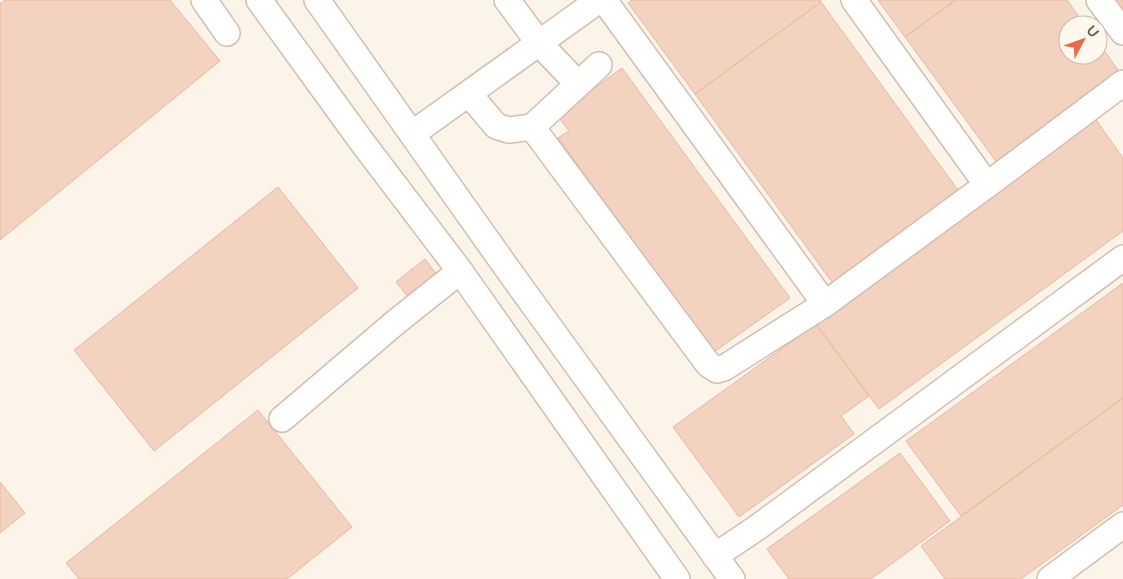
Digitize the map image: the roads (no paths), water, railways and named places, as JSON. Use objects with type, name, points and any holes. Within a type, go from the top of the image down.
[{"type":"street","points":[[204,0],[227,33]]},
{"type":"street","points":[[259,0],[362,142],[460,271],[677,579]]},
{"type":"street","points":[[316,0],[732,579]]},
{"type":"street","points":[[507,0],[540,43],[578,84]]},
{"type":"street","points":[[412,134],[599,0]]},
{"type":"street","points":[[604,0],[825,304]]},
{"type":"street","points":[[854,0],[987,185]]},
{"type":"street","points":[[1099,0],[1123,32]]},
{"type":"street","points":[[469,94],[496,126],[509,130],[532,126],[599,64]]},
{"type":"street","points":[[532,126],[708,364],[716,370],[724,368],[825,304],[1123,83]]},
{"type":"street","points":[[716,556],[1123,258]]},
{"type":"street","points":[[282,419],[396,322],[460,271]]},
{"type":"street","points":[[478,297],[509,271]]},
{"type":"street","points":[[1050,579],[1123,525]]}]
